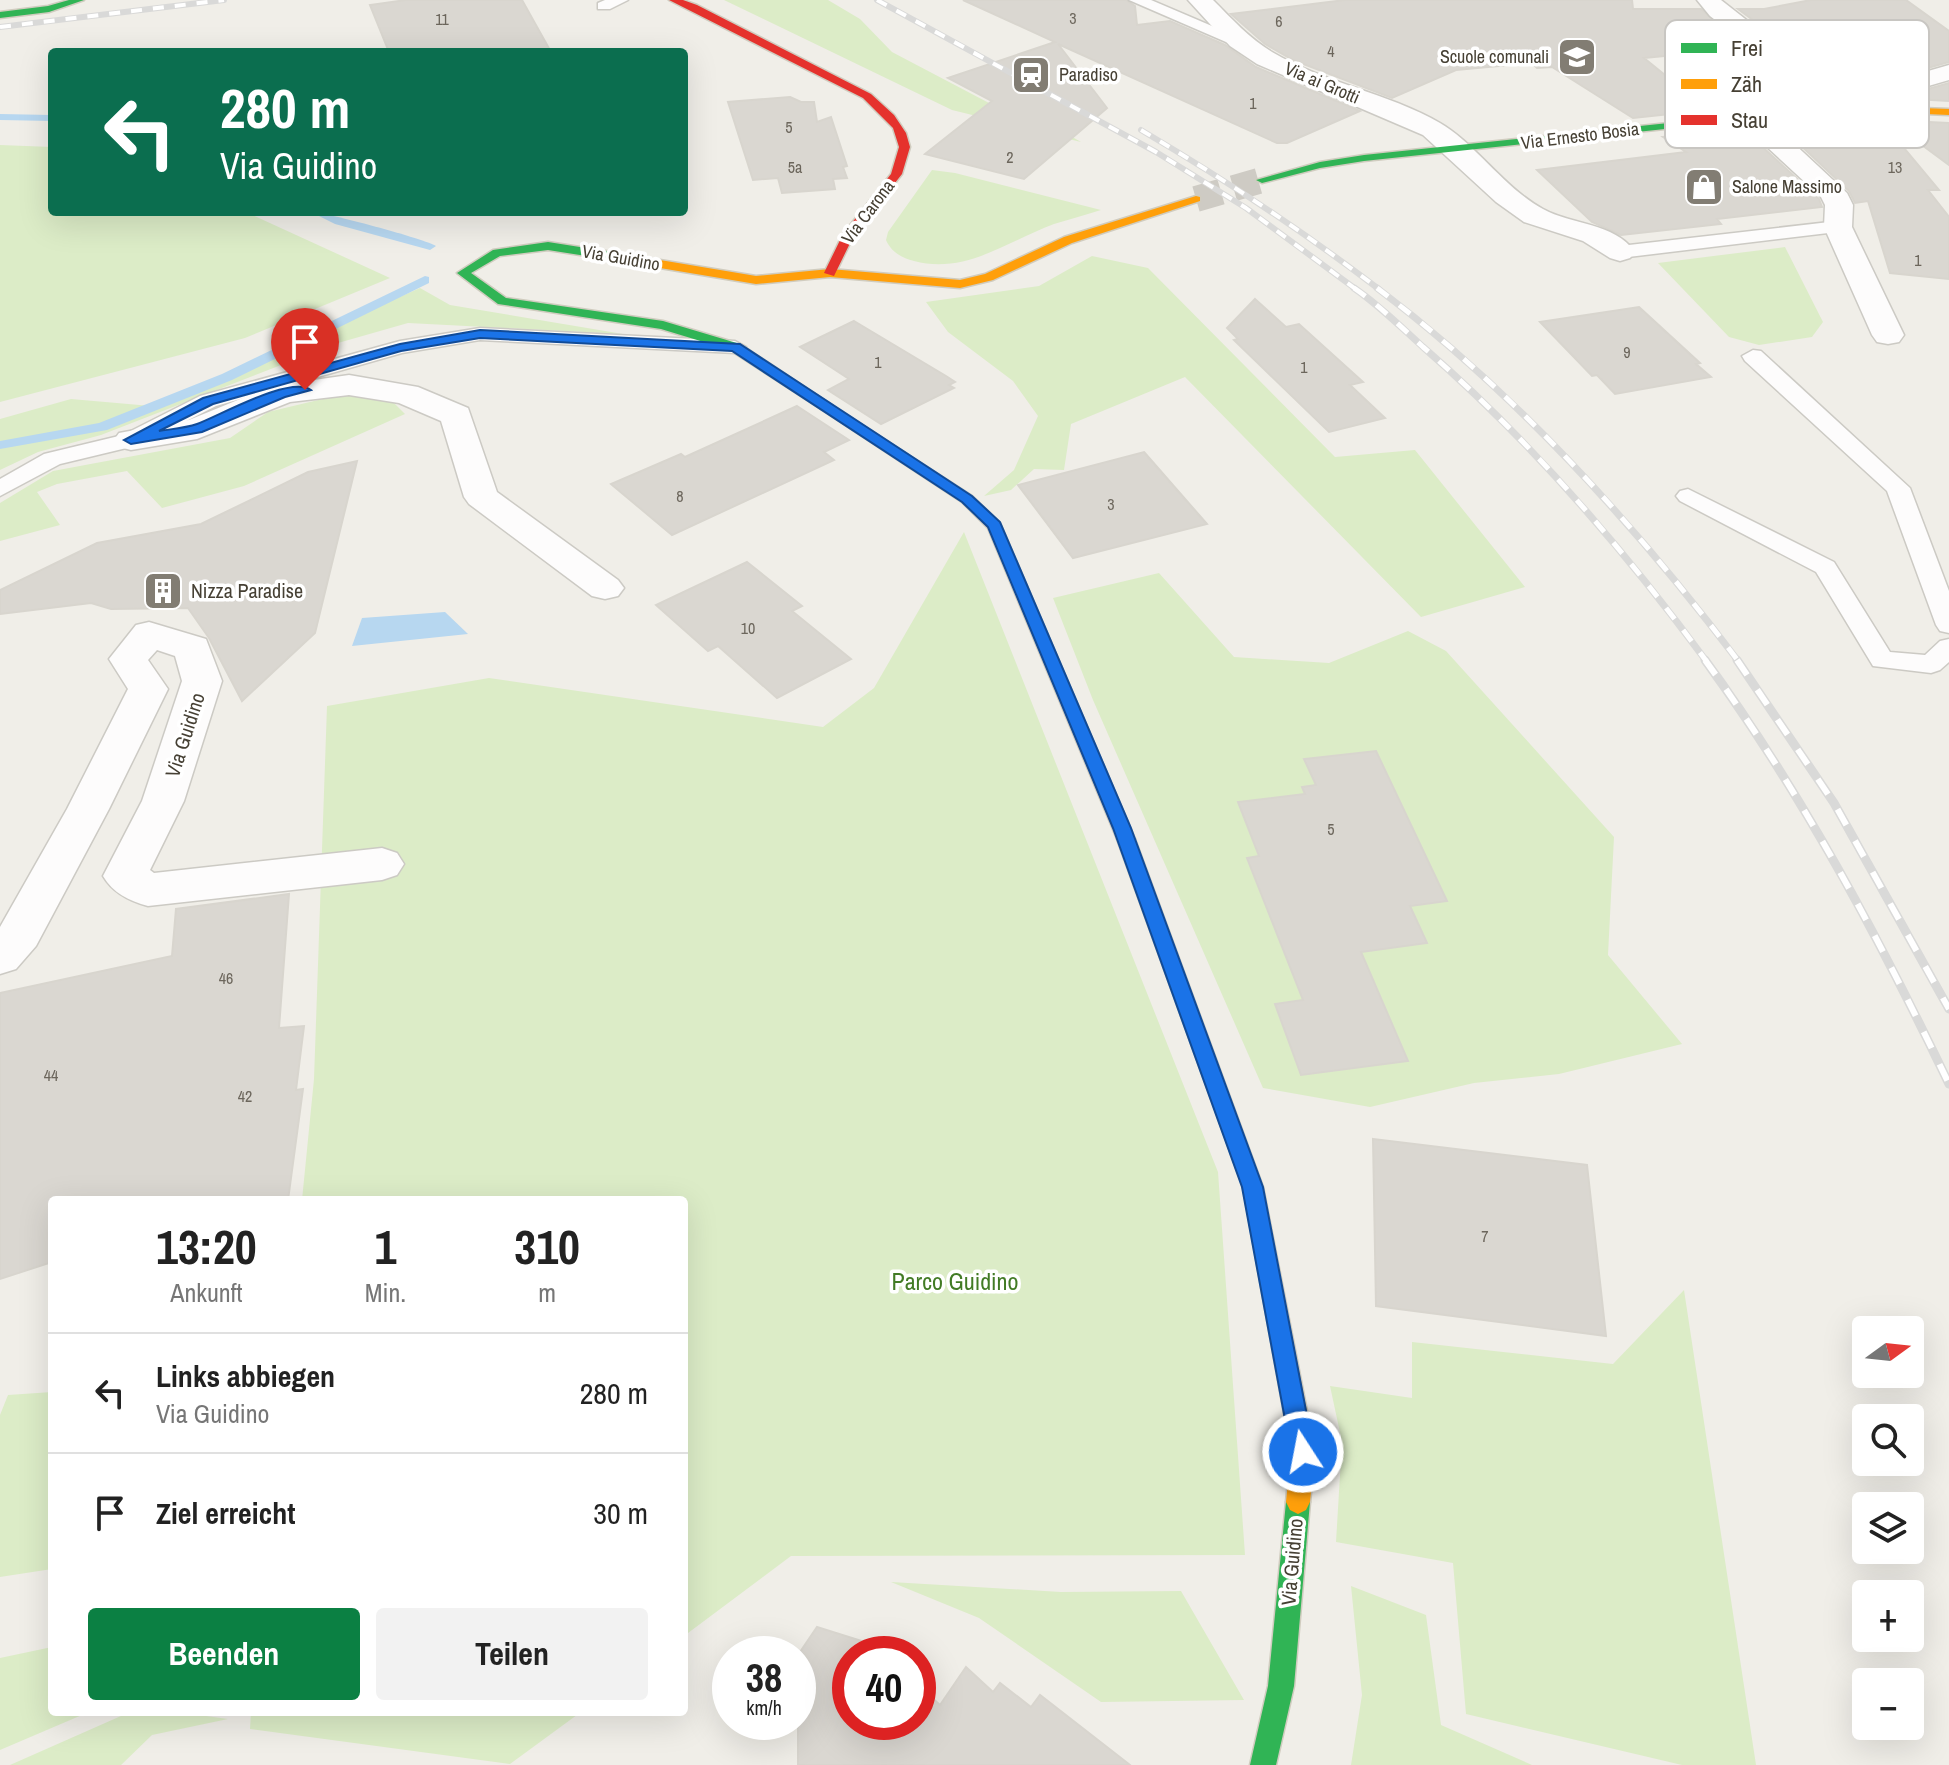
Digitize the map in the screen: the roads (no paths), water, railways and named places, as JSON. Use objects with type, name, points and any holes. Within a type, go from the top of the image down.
[{"type":"street","points":[[0,15],[49,9],[79,0]]},
{"type":"street","name":"Via Carona","points":[[674,0],[694,7],[867,96],[883,108],[902,133],[906,149],[902,167],[852,229],[830,273],[942,284],[975,282],[1068,240],[1196,199]]},
{"type":"street","name":"Via ai Grotti","points":[[1200,0],[1239,41],[1266,59],[1432,129],[1506,196],[1534,216],[1593,235],[1620,252]]},
{"type":"street","points":[[1709,0],[1731,20]]},
{"type":"street","points":[[1929,78],[1949,72]]},
{"type":"street","name":"Via Ernesto Bosia","points":[[1929,111],[1949,112]]},
{"type":"street","name":"Via Ernesto Bosia","points":[[1262,180],[1349,160],[1665,126]]},
{"type":"street","points":[[1784,148],[1833,193],[1839,205],[1838,227],[1888,335]]},
{"type":"street","name":"Via Guidino","points":[[830,273],[756,280],[548,246],[497,253],[463,273],[502,301],[663,325],[735,347],[967,499],[995,526],[1128,843],[1253,1187],[1303,1452],[1281,1686],[1263,1765]]},
{"type":"street","points":[[131,440],[197,429],[283,393],[349,385],[407,394],[456,415],[481,497],[605,588]]},
{"type":"street","name":"Via Guidino","points":[[0,957],[20,934],[148,689],[128,659],[149,634],[192,648],[202,681],[163,801],[125,876],[148,890],[382,864]]},
{"type":"lane","points":[[604,6],[620,0]]},
{"type":"lane","points":[[1137,0],[1239,41]]},
{"type":"lane","points":[[1620,252],[1838,227]]},
{"type":"lane","points":[[0,489],[52,459],[131,440],[208,401],[400,347],[480,334],[735,347]]},
{"type":"lane","points":[[1753,356],[1898,488],[1949,625]]},
{"type":"lane","points":[[1688,496],[1825,567],[1882,660],[1931,664],[1949,647]]},
{"type":"water","points":[[445,612],[468,634],[352,646],[362,618]]},
{"type":"waterway","points":[[0,117],[48,118]]},
{"type":"waterway","points":[[326,216],[430,246]]},
{"type":"waterway","points":[[0,445],[102,427],[227,377],[425,280]]},
{"type":"tunnel","points":[[1196,199],[1262,180]]},
{"type":"railway","points":[[0,27],[224,0]]},
{"type":"railway","points":[[877,0],[1156,152],[1246,208],[1357,290]]},
{"type":"railway","points":[[1141,130],[1263,206],[1380,290]]},
{"type":"railway","points":[[1354,288],[1462,383],[1538,457],[1642,578],[1707,662]]},
{"type":"railway","points":[[1377,288],[1477,371],[1571,462],[1658,560],[1739,662]]},
{"type":"railway","points":[[1705,660],[1774,762],[1837,866],[1949,1084]]},
{"type":"railway","points":[[1737,660],[1834,803],[1949,1009]]},
{"type":"place","name":"Scuole comunali","points":[[1577,57]]},
{"type":"place","name":"Paradiso","points":[[1031,75]]},
{"type":"place","name":"Salone Massimo","points":[[1704,187]]},
{"type":"place","name":"Nizza Paradise","points":[[163,591]]},
{"type":"park label","name":"Parco Guidino","points":[[955,1282]]}]
